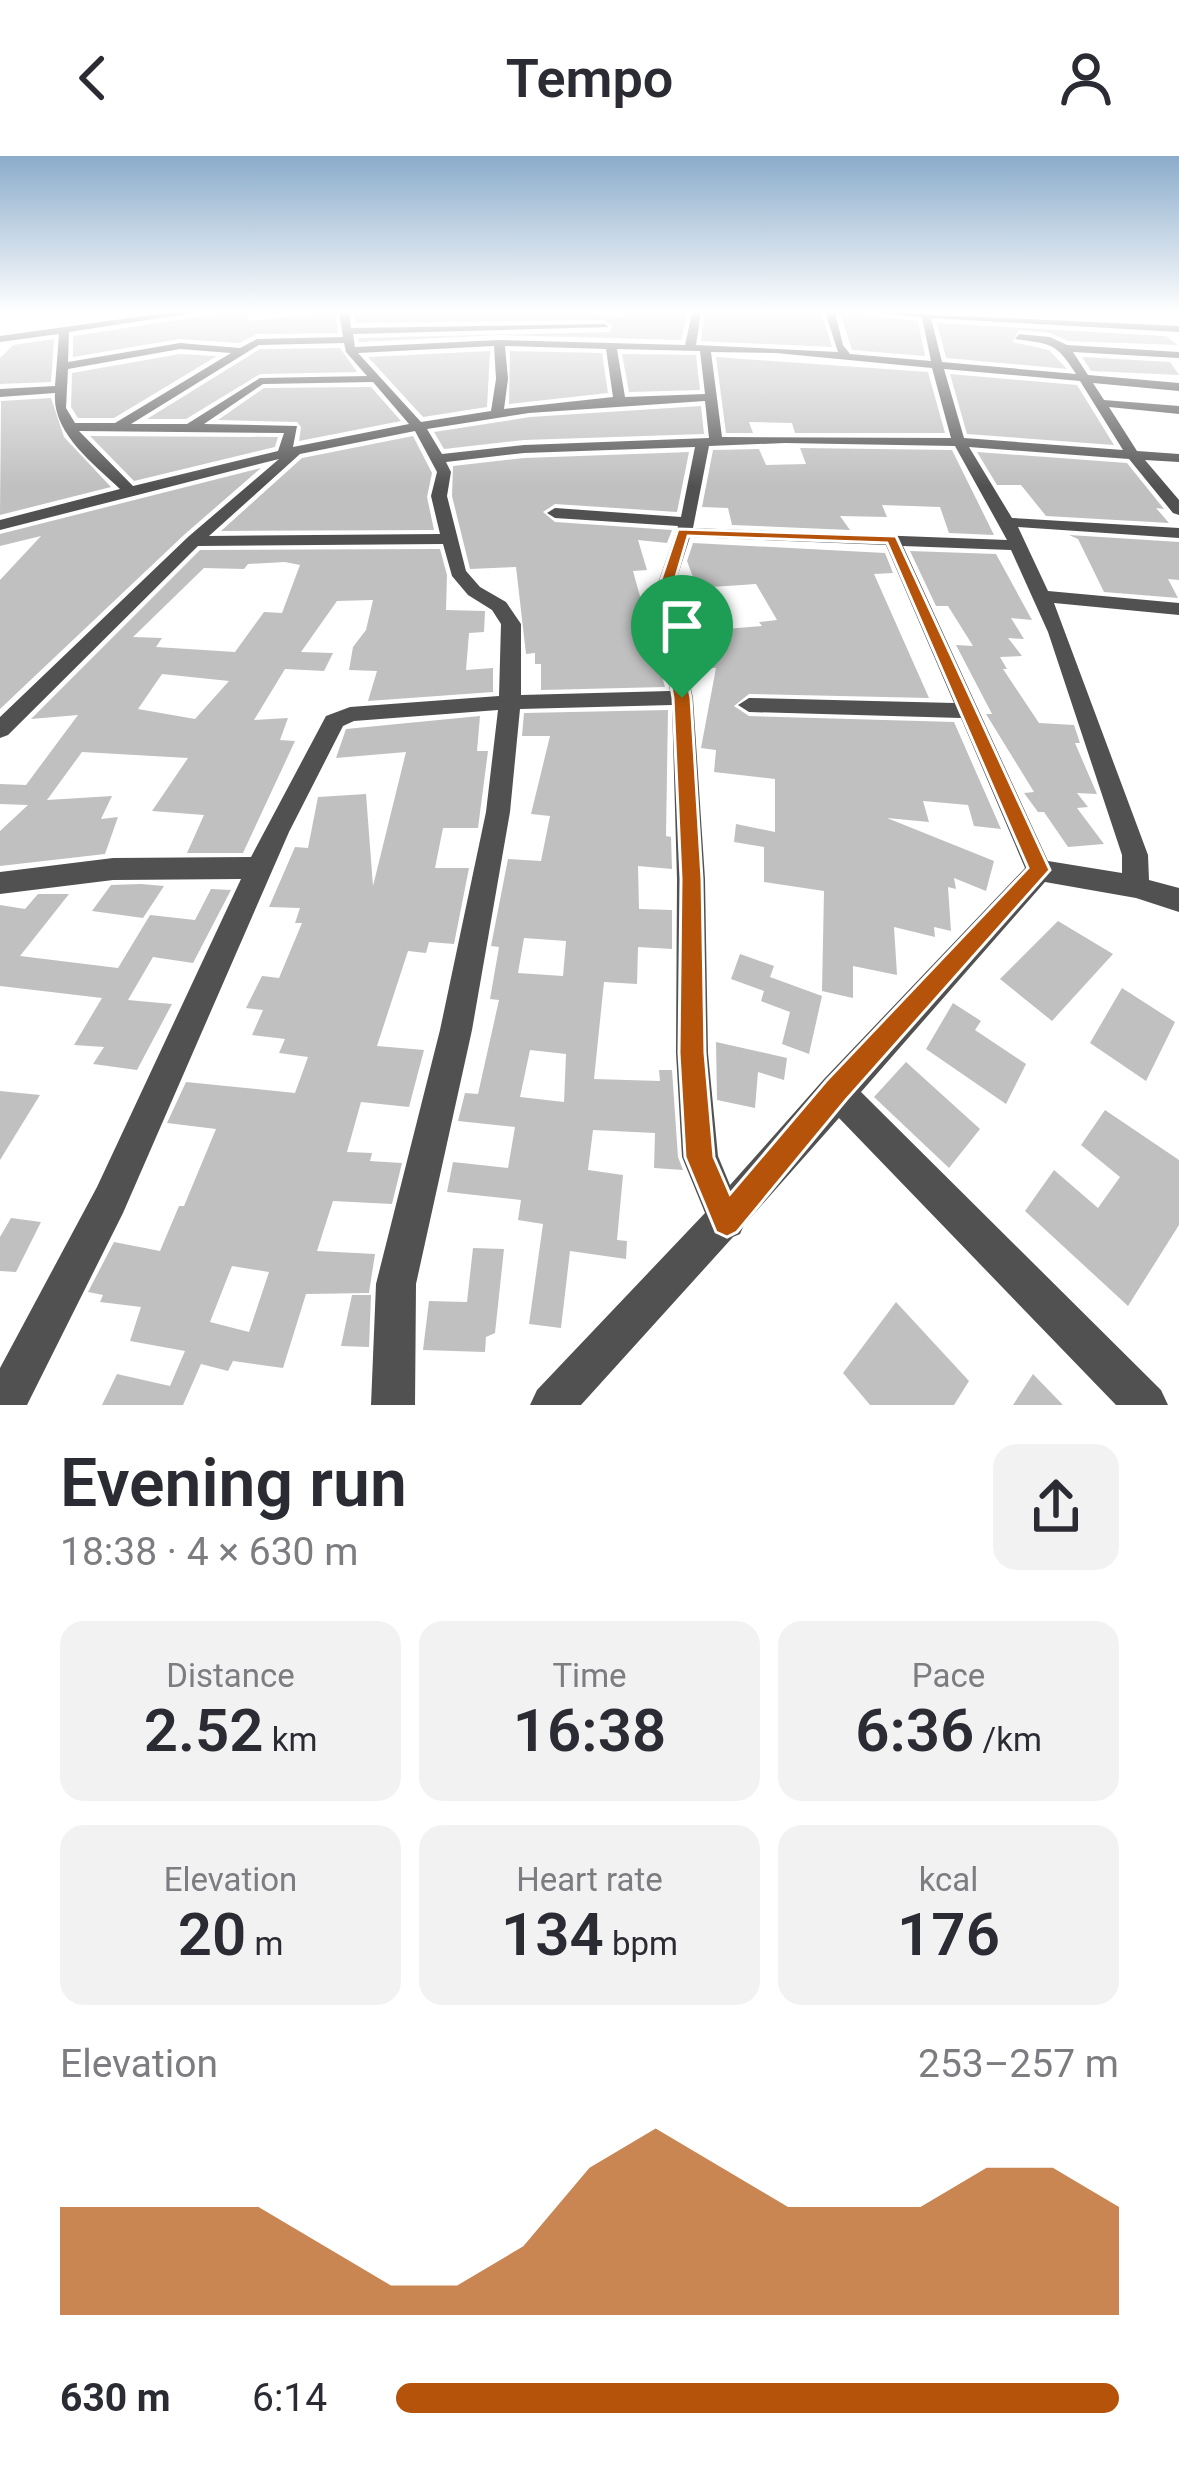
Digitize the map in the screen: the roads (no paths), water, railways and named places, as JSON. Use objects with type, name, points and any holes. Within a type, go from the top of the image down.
[{"type":"street","points":[[62,370],[60,408],[70,427],[130,491]]},
{"type":"street","points":[[121,424],[210,370]]},
{"type":"street","points":[[368,370],[424,433],[444,472],[439,496],[458,572],[475,591],[500,606],[511,624],[510,702],[498,812],[457,1030],[396,1284],[393,1405]]},
{"type":"street","points":[[497,414],[501,370]]},
{"type":"street","points":[[612,370],[619,399]]},
{"type":"street","points":[[710,370],[709,443],[662,597],[682,698],[692,879],[692,1053],[700,1157],[727,1222]]},
{"type":"street","points":[[938,370],[958,442],[1007,522],[1058,632],[1135,855],[1136,887]]},
{"type":"street","points":[[974,370],[1179,387]]},
{"type":"street","points":[[1078,370],[1131,452],[1179,509]]},
{"type":"street","points":[[187,430],[260,381],[373,379]]},
{"type":"street","points":[[0,393],[60,389]]},
{"type":"street","points":[[0,525],[290,453],[415,428],[619,399],[709,397]]},
{"type":"street","points":[[1100,403],[1179,410]]},
{"type":"street","points":[[0,730],[290,453],[292,429],[70,427]]},
{"type":"street","points":[[434,459],[524,449],[958,442],[1179,458]]},
{"type":"street","points":[[555,513],[685,527],[1017,545]]},
{"type":"street","points":[[1007,522],[1179,533]]},
{"type":"street","points":[[194,541],[450,539]]},
{"type":"street","points":[[892,539],[1040,870]]},
{"type":"street","points":[[1041,596],[1179,610]]},
{"type":"street","points":[[4,1405],[110,1199],[260,868],[334,721],[350,714],[510,702],[682,698]]},
{"type":"street","points":[[749,705],[966,711]]},
{"type":"street","points":[[0,883],[113,869],[260,868]]},
{"type":"street","points":[[1040,870],[1136,887],[1179,900]]},
{"type":"street","points":[[552,1405],[727,1222],[836,1091],[1040,870]]},
{"type":"street","points":[[836,1091],[1146,1405]]}]
